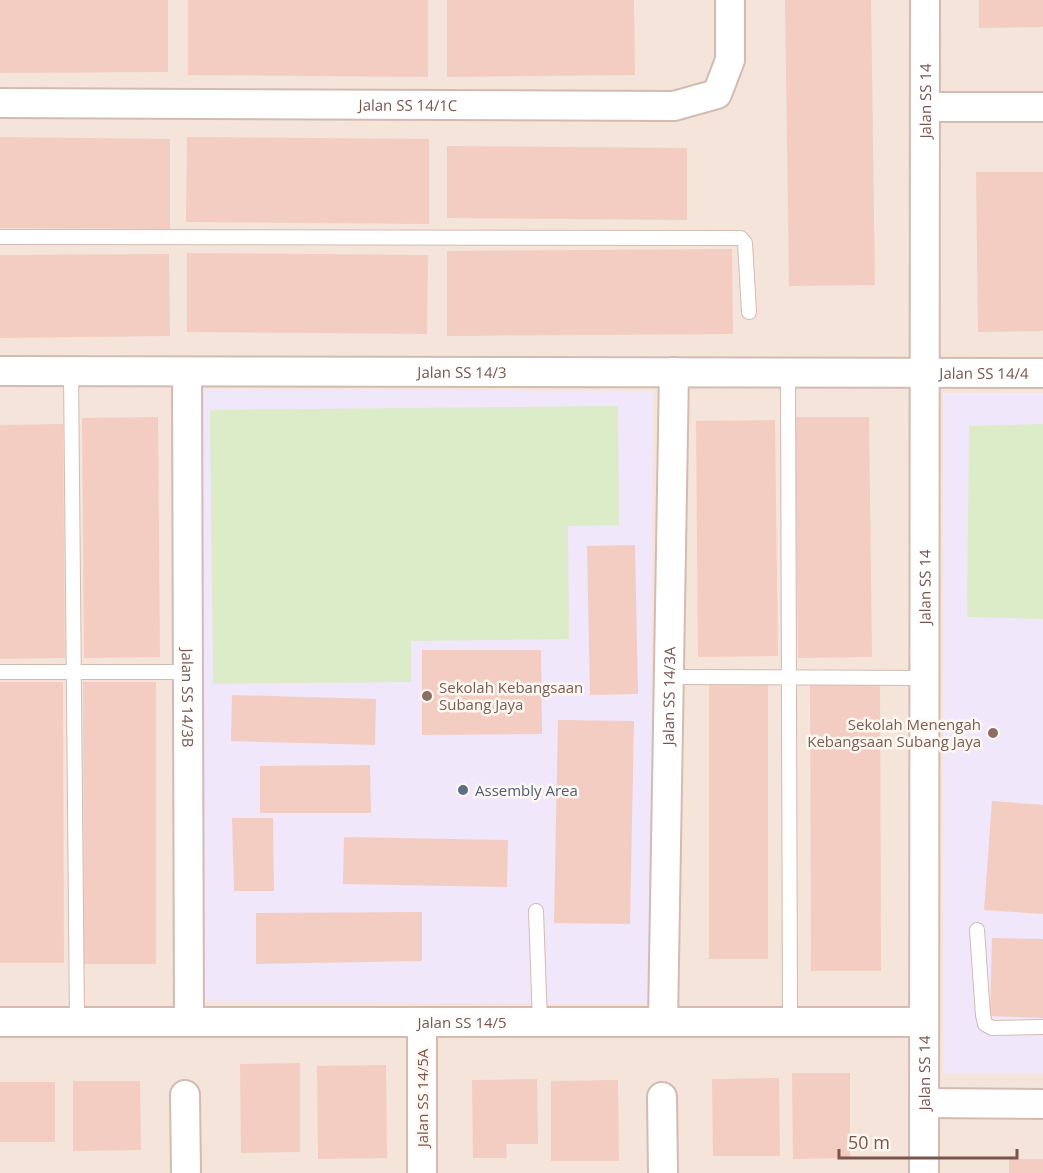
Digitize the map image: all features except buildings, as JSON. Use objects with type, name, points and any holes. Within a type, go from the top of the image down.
[{"type":"street","name":"Jalan SS 14/1C","points":[[0,103],[674,106],[717,94],[730,60],[730,0]]},
{"type":"street","name":"Jalan SS 14","points":[[924,1173],[925,0]]},
{"type":"street","points":[[925,107],[1043,107]]},
{"type":"street","name":"Jalan SS 14/3","points":[[0,371],[925,372]]},
{"type":"street","name":"Jalan SS 14/3B","points":[[187,372],[189,1022]]},
{"type":"street","name":"Jalan SS 14/3A","points":[[663,1022],[674,372]]},
{"type":"street","name":"Jalan SS 14/4","points":[[925,372],[1043,373]]},
{"type":"street","name":"Jalan SS 14/5","points":[[0,1022],[924,1022]]},
{"type":"street","name":"Jalan SS 14/5A","points":[[422,1022],[422,1173]]},
{"type":"street","points":[[185,1095],[186,1173]]},
{"type":"street","points":[[662,1097],[663,1173]]},
{"type":"street","points":[[924,1103],[1043,1104]]},
{"type":"lane","points":[[0,237],[741,238],[745,243],[748,312]]},
{"type":"lane","points":[[71,371],[77,1022]]},
{"type":"lane","points":[[788,372],[790,1022]]},
{"type":"lane","points":[[0,672],[188,672]]},
{"type":"lane","points":[[669,677],[925,678]]},
{"type":"lane","points":[[536,912],[540,1022]]},
{"type":"lane","points":[[976,930],[985,1024],[992,1028],[1043,1027]]},
{"type":"shaded area","points":[[0,0],[1043,0],[1043,1173],[0,1173]]},
{"type":"shaded area","name":"Sekolah Kebangsaan Subang Jaya","points":[[201,389],[653,391],[650,1004],[203,1002]]},
{"type":"shaded area","name":"Sekolah Menengah Kebangsaan Subang Jaya","points":[[943,393],[1043,393],[1043,1074],[943,1074]]},
{"type":"green space","points":[[618,406],[619,525],[568,526],[569,639],[411,641],[411,682],[213,684],[210,410]]},
{"type":"green space","points":[[1043,424],[1043,619],[967,617],[969,426]]},
{"type":"place","name":"Sekolah Kebangsaan Subang Jaya","points":[[427,696]]},
{"type":"place","name":"Sekolah Menengah Kebangsaan Subang Jaya","points":[[993,733]]},
{"type":"place","name":"Assembly Area","points":[[463,790]]}]
